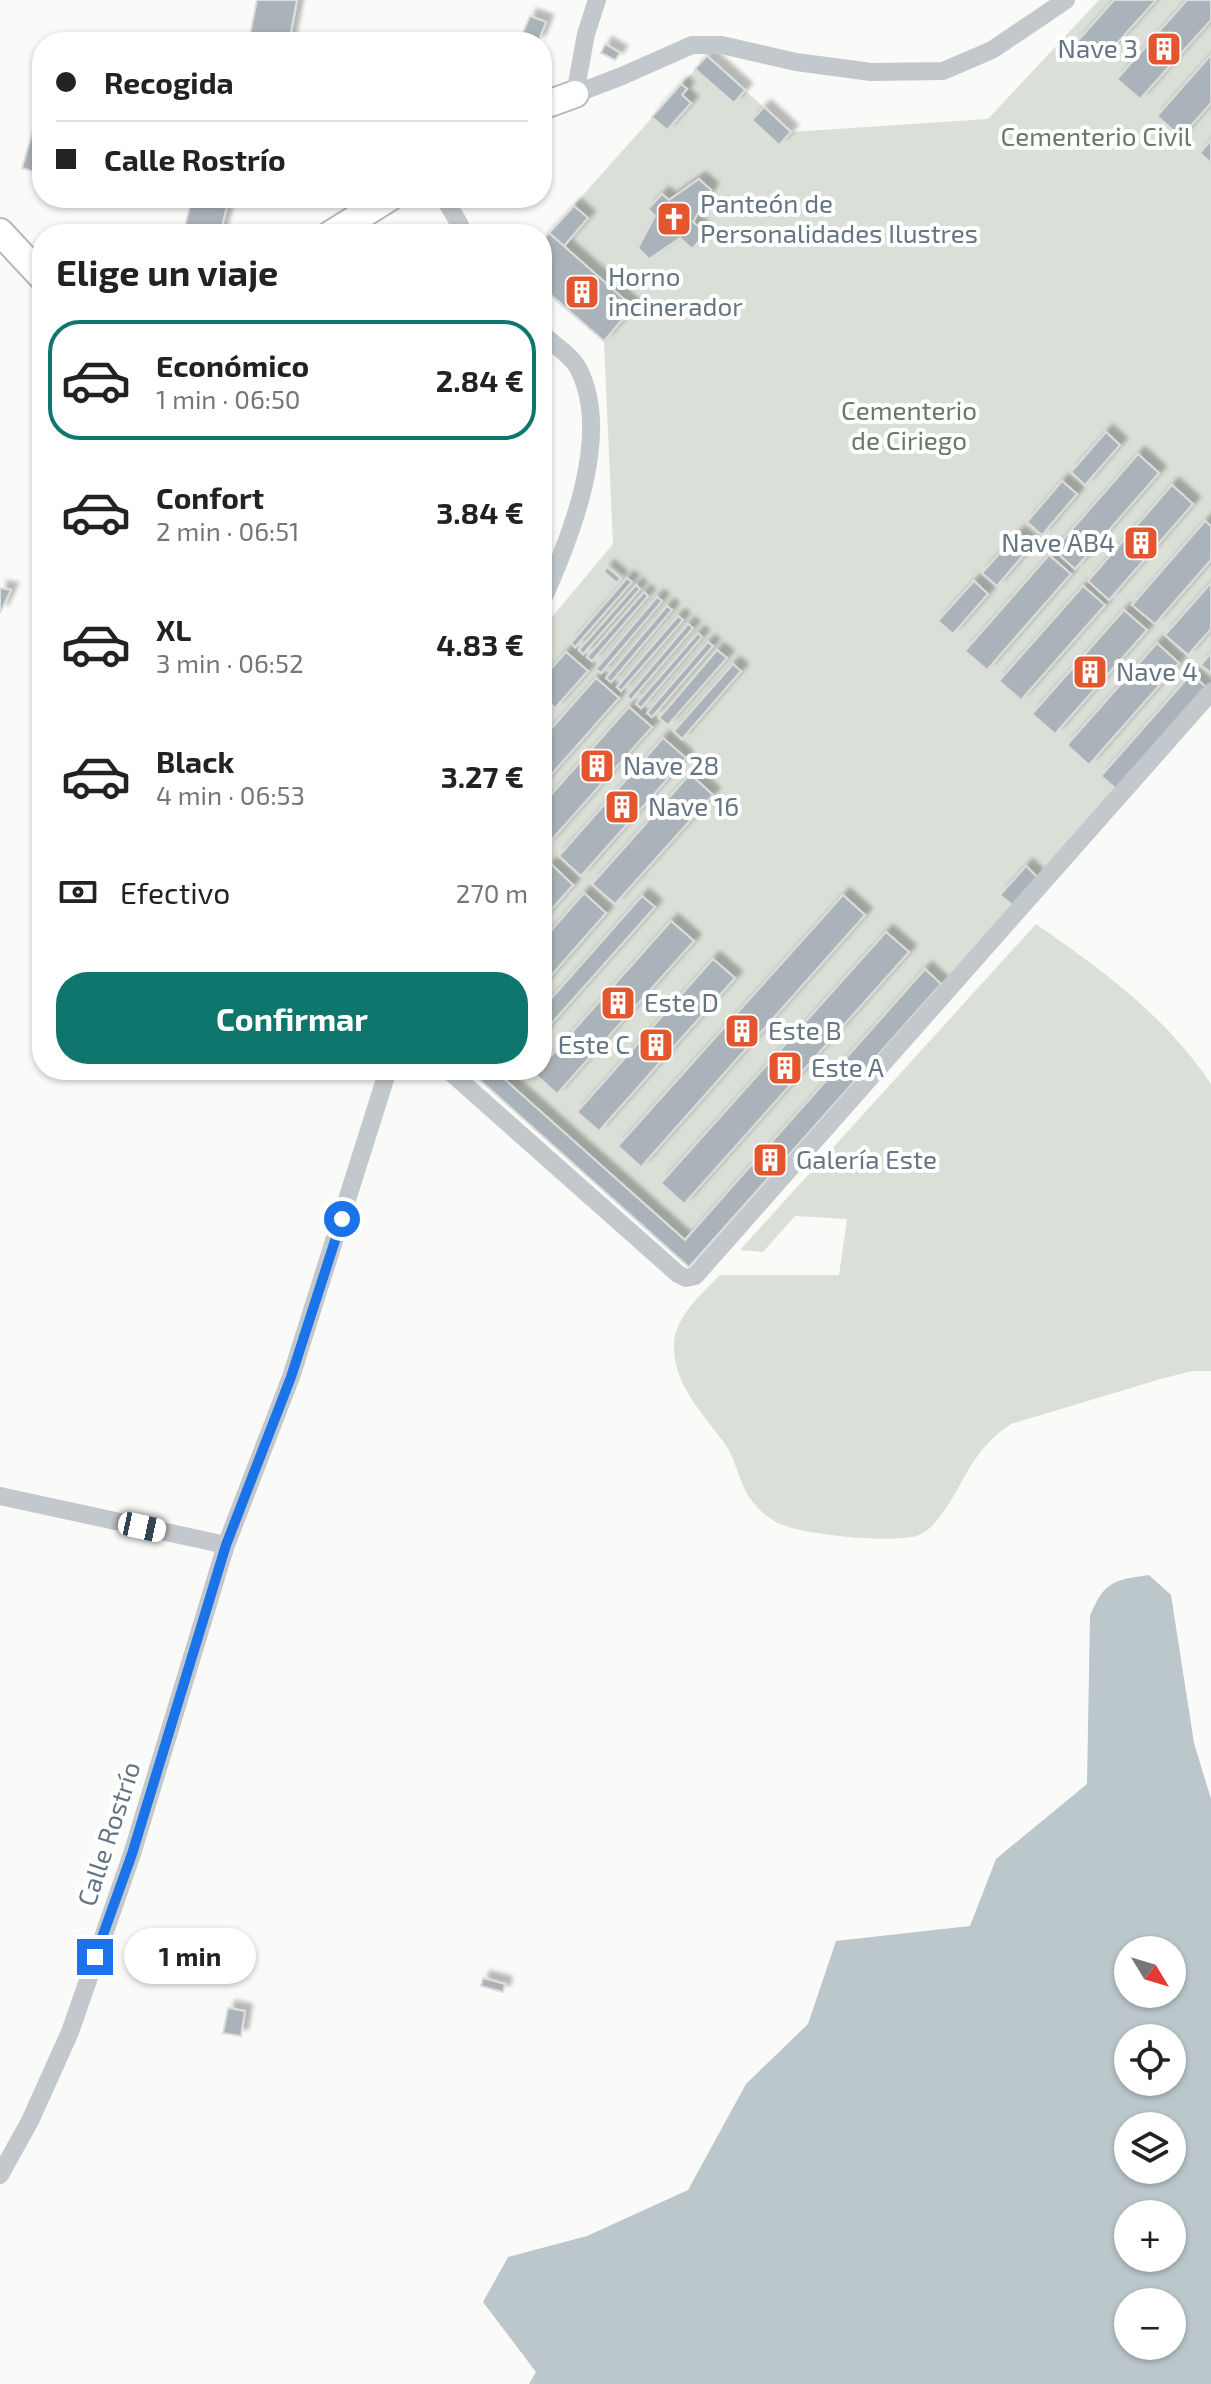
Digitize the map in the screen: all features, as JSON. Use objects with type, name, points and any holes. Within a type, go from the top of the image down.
[{"type":"main road","points":[[552,102],[575,94]]},
{"type":"main road","points":[[347,224],[373,208]]},
{"type":"main road","points":[[0,232],[32,268]]},
{"type":"street","points":[[575,94],[586,34],[597,0]]},
{"type":"street","points":[[575,94],[692,45],[722,45],[796,62],[871,72],[943,71],[992,50],[1066,0]]},
{"type":"street","points":[[552,343],[577,366],[585,388],[590,428],[581,491],[552,579]]},
{"type":"street","points":[[459,1080],[678,1274],[686,1278],[695,1276],[1211,692]]},
{"type":"street","name":"Calle Rostrío","points":[[0,2175],[30,2121],[70,2032],[132,1854],[226,1545],[291,1377],[385,1080]]},
{"type":"street","points":[[0,1496],[226,1545]]},
{"type":"green space","name":"Cementerio de Ciriego","points":[[1099,0],[1211,0],[1211,682],[689,1267],[480,1080],[552,1080],[552,617],[613,544],[604,341],[554,300],[552,230],[707,56],[791,132],[988,119]]},
{"type":"green space","points":[[1036,924],[1085,959],[1153,1015],[1174,1036],[1211,1084],[1211,1371],[1193,1371],[1164,1378],[1011,1424],[984,1448],[936,1522],[919,1535],[892,1539],[853,1537],[781,1524],[767,1516],[752,1501],[728,1448],[684,1385],[675,1359],[674,1345],[679,1324],[720,1275],[839,1275],[847,1219],[795,1216],[763,1252],[740,1250]]},
{"type":"shaded area","points":[[1149,1575],[1171,1595],[1194,1743],[1211,1799],[1211,2384],[529,2384],[536,2372],[483,2302],[508,2257],[587,2236],[688,2190],[746,2084],[808,2024],[836,1941],[970,1926],[996,1859],[1087,1784],[1090,1616],[1100,1596],[1119,1581]]},
{"type":"building","points":[[257,0],[297,0],[291,32],[251,32]]},
{"type":"building","points":[[1114,0],[1156,0],[1099,63],[1076,43]]},
{"type":"building","name":"Nave 3","points":[[1187,0],[1211,0],[1211,20],[1140,99],[1117,79]]},
{"type":"building","points":[[530,16],[546,22],[542,32],[523,32]]},
{"type":"building","points":[[605,44],[620,53],[615,60],[601,53]]},
{"type":"building","points":[[1211,55],[1211,103],[1181,137],[1157,116]]},
{"type":"building","points":[[707,56],[745,90],[734,103],[695,69]]},
{"type":"building","points":[[681,84],[687,89],[682,95],[691,103],[667,130],[652,117]]},
{"type":"building","points":[[764,107],[791,132],[779,145],[752,120]]},
{"type":"building","points":[[32,134],[32,171],[22,168]]},
{"type":"building","points":[[1211,140],[1211,163],[1200,153]]},
{"type":"building","name":"Panteón de Personalidades Ilustres","points":[[699,179],[711,190],[693,222],[706,233],[692,249],[680,238],[649,259],[638,248],[655,216],[648,209],[662,194],[669,200]]},
{"type":"building","points":[[574,206],[588,218],[564,246],[552,236],[552,230]]},
{"type":"building","points":[[190,208],[226,208],[222,224],[186,224]]},
{"type":"building","name":"Horno incinerador","points":[[552,236],[633,307],[604,341],[552,296]]},
{"type":"building","points":[[1106,432],[1120,445],[1085,485],[1071,472]]},
{"type":"building","points":[[1138,454],[1159,473],[1075,569],[1054,550]]},
{"type":"building","points":[[1062,481],[1077,494],[1042,535],[1027,522]]},
{"type":"building","name":"Nave AB4","points":[[1172,485],[1193,504],[1109,600],[1088,581]]},
{"type":"building","points":[[1205,521],[1211,526],[1211,560],[1155,624],[1132,605]]},
{"type":"building","points":[[1018,533],[1032,545],[997,586],[982,573]]},
{"type":"building","points":[[1049,555],[1071,574],[987,670],[965,651]]},
{"type":"building","points":[[607,567],[620,578],[617,583],[604,572]]},
{"type":"building","points":[[627,578],[632,582],[575,647],[571,643]]},
{"type":"building","points":[[974,581],[988,594],[953,634],[938,621]]},
{"type":"building","points":[[1211,583],[1211,629],[1188,655],[1165,635]]},
{"type":"building","points":[[636,585],[640,589],[583,654],[579,650]]},
{"type":"building","points":[[1083,586],[1105,605],[1021,700],[999,681]]},
{"type":"building","points":[[0,588],[11,590],[0,613]]},
{"type":"building","points":[[644,592],[648,596],[592,661],[587,657]]},
{"type":"building","points":[[657,597],[662,601],[601,673],[596,669]]},
{"type":"building","points":[[667,606],[672,610],[611,682],[606,678]]},
{"type":"building","name":"Nave 4","points":[[1124,610],[1147,630],[1055,734],[1032,714]]},
{"type":"building","points":[[678,616],[683,620],[621,691],[617,687]]},
{"type":"building","points":[[688,624],[693,628],[631,700],[627,696]]},
{"type":"building","points":[[698,633],[702,637],[641,708],[636,704]]},
{"type":"building","points":[[708,642],[713,646],[652,717],[647,713]]},
{"type":"building","points":[[1157,643],[1179,663],[1089,765],[1067,745]]},
{"type":"building","points":[[717,650],[727,658],[668,725],[659,718]]},
{"type":"building","points":[[566,652],[588,671],[555,708],[552,705],[552,668]]},
{"type":"building","points":[[1211,653],[1211,673],[1201,665]]},
{"type":"building","points":[[733,664],[741,671],[682,739],[674,731]]},
{"type":"building","points":[[1191,674],[1206,687],[1116,789],[1101,776]]},
{"type":"building","points":[[596,678],[619,698],[552,774],[552,728]]},
{"type":"building","name":"Nave 28","points":[[629,707],[652,727],[552,839],[552,794]]},
{"type":"building","name":"Nave 16","points":[[663,738],[686,758],[581,876],[559,856]]},
{"type":"building","points":[[690,774],[713,795],[615,904],[592,884]]},
{"type":"building","points":[[552,865],[573,885],[552,909]]},
{"type":"building","points":[[1026,866],[1037,877],[1012,905],[1000,895]]},
{"type":"building","points":[[584,893],[606,913],[552,975],[552,930]]},
{"type":"building","name":"Este B","points":[[843,895],[865,915],[641,1167],[618,1146]]},
{"type":"building","points":[[642,896],[655,907],[552,1023],[552,998]]},
{"type":"building","name":"Este D","points":[[671,921],[694,941],[557,1094],[542,1080],[552,1080],[552,1055]]},
{"type":"building","name":"Este A","points":[[886,932],[909,952],[684,1204],[661,1183]]},
{"type":"building","name":"Este C","points":[[713,959],[735,978],[599,1131],[577,1112]]},
{"type":"building","name":"Galería Este","points":[[925,969],[941,984],[689,1267],[480,1080],[505,1080],[685,1240]]},
{"type":"building","points":[[483,1978],[505,1984],[503,1992],[481,1986]]},
{"type":"building","points":[[228,2008],[245,2011],[241,2036],[223,2033]]},
{"type":"place","name":"Nave 3","points":[[1164,49]]},
{"type":"place","name":"Panteón de Personalidades Ilustres","points":[[674,219]]},
{"type":"place","name":"Horno incinerador","points":[[582,292]]},
{"type":"place","name":"Nave AB4","points":[[1141,543]]},
{"type":"place","name":"Nave 4","points":[[1090,672]]},
{"type":"place","name":"Nave 28","points":[[597,766]]},
{"type":"place","name":"Nave 16","points":[[622,807]]},
{"type":"place","name":"Este D","points":[[618,1003]]},
{"type":"place","name":"Este B","points":[[742,1031]]},
{"type":"place","name":"Este C","points":[[656,1045]]},
{"type":"place","name":"Este A","points":[[785,1068]]},
{"type":"place","name":"Galería Este","points":[[770,1160]]},
{"type":"route","points":[[95,1957],[132,1854],[226,1545],[291,1377],[342,1219]]},
{"type":"park label","name":"Cementerio Civil","points":[[1096,137]]}]
